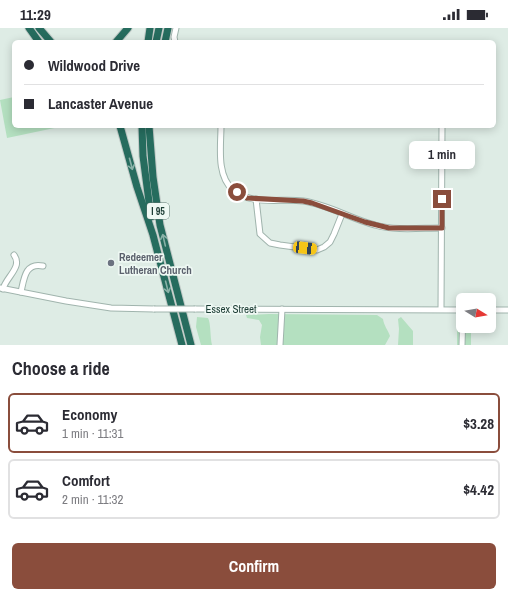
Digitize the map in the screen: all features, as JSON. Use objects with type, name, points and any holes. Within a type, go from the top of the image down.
[{"type":"highway","points":[[29,28],[38,40]]},
{"type":"highway","points":[[39,28],[49,40]]},
{"type":"highway","points":[[118,40],[128,28]]},
{"type":"highway","points":[[148,40],[150,28]]},
{"type":"highway","points":[[156,40],[159,28]]},
{"type":"highway","points":[[165,40],[168,28]]},
{"type":"highway","points":[[121,128],[134,178],[153,235]]},
{"type":"highway","name":"I 95","points":[[142,128],[146,183],[153,235],[182,345]]},
{"type":"highway","name":"I 95","points":[[149,128],[153,176],[160,225],[191,345]]},
{"type":"highway","points":[[150,143],[154,128]]},
{"type":"street","points":[[175,40],[176,28]]},
{"type":"street","points":[[221,128],[222,169],[224,178],[232,189],[247,198],[303,201],[365,222],[389,228],[442,228]]},
{"type":"street","points":[[441,309],[442,128]]},
{"type":"street","points":[[256,199],[260,234],[263,238],[270,242],[280,245],[317,250],[324,247],[330,242],[342,214]]},
{"type":"street","points":[[2,288],[16,267],[16,259],[14,255]]},
{"type":"street","points":[[21,292],[25,274],[30,268],[37,264],[43,266]]},
{"type":"street","name":"Essex Street","points":[[2,288],[111,308],[154,310],[456,310]]},
{"type":"street","points":[[280,345],[282,309]]},
{"type":"street","points":[[496,310],[508,310]]},
{"type":"street","points":[[462,333],[462,345]]},
{"type":"green space","points":[[12,97],[12,128],[54,128],[7,138],[0,100]]},
{"type":"green space","points":[[246,315],[377,315],[383,319],[390,336],[385,345],[261,345],[260,337],[262,325],[259,320],[247,318]]},
{"type":"green space","points":[[197,317],[208,318],[210,323],[212,345],[201,345],[196,327]]},
{"type":"green space","points":[[401,317],[413,331],[413,345],[398,345],[398,319]]},
{"type":"green space","points":[[457,333],[471,333],[471,345],[457,345]]},
{"type":"place","name":"Redeemer Lutheran Church","points":[[111,263]]},
{"type":"route","points":[[237,192],[247,198],[303,201],[312,203],[377,226],[389,228],[442,228],[442,199]]}]
